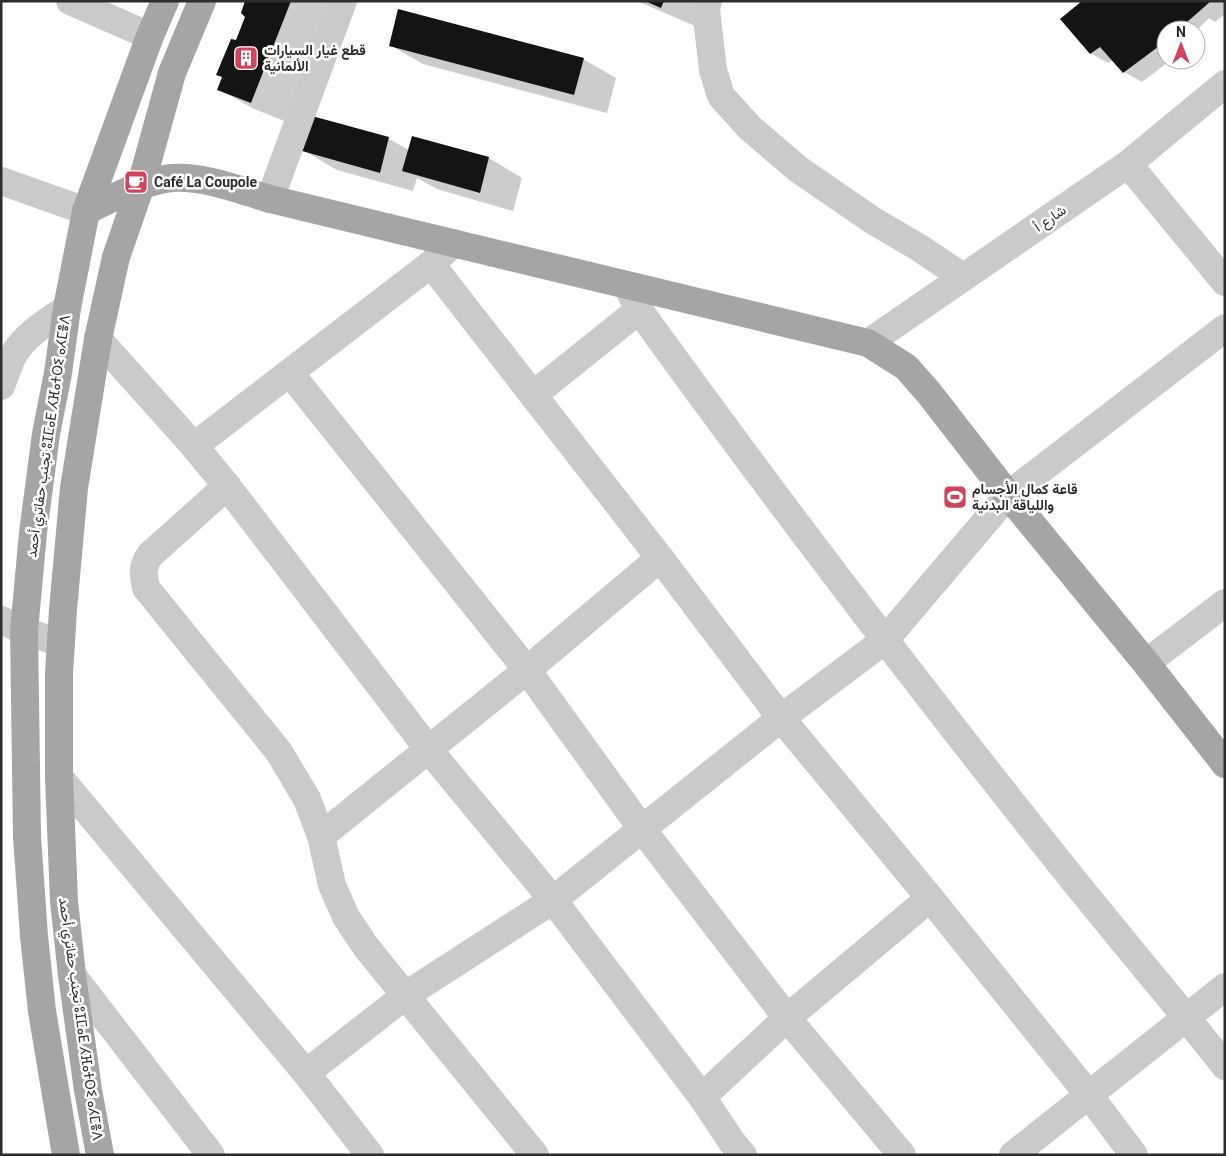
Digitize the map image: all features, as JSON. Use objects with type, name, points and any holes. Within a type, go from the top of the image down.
[{"type":"main road","name":"تجنب حفاتري أحمد ⵓⵊⵎⴰⴹ ⵃⴼⴰⵜⵔⵉ ⴰⵃⵎⴻⴷ","points":[[66,1155],[42,1010],[34,936],[12,626],[33,533],[46,434],[58,373],[67,308],[86,211],[150,36],[165,1]]},
{"type":"main road","name":"تجنب حفاتري أحمد ⵓⵊⵎⴰⴹ ⵃⴼⴰⵜⵔⵉ ⴰⵃⵎⴻⴷ","points":[[100,1155],[88,1090],[72,975],[64,901],[59,777],[59,674],[74,488],[98,340],[116,257],[141,186],[172,73],[202,1]]},
{"type":"main road","points":[[86,211],[141,186],[172,178],[204,180],[270,199],[868,343],[906,367],[929,393],[1008,495],[1146,663],[1225,764]]},
{"type":"street","points":[[70,1],[150,36]]},
{"type":"street","points":[[270,199],[343,1]]},
{"type":"street","points":[[708,1],[706,9],[713,70],[721,96],[750,128],[798,169],[872,220],[918,247],[963,277]]},
{"type":"street","name":"شارع أ","points":[[868,343],[1128,164],[1225,84]]},
{"type":"street","points":[[1128,164],[1225,282]]},
{"type":"street","points":[[1,181],[86,211]]},
{"type":"street","points":[[194,446],[431,264],[454,243]]},
{"type":"street","points":[[431,264],[660,558],[781,718],[930,898],[1088,1094],[1134,1155]]},
{"type":"street","points":[[625,284],[639,310],[718,419],[885,640],[1068,872],[1225,1066]]},
{"type":"street","points":[[1,386],[14,354],[27,338],[41,325],[67,308]]},
{"type":"street","points":[[533,396],[639,310]]},
{"type":"street","points":[[306,1073],[406,995],[553,900],[781,718],[885,640],[1008,495],[1225,328]]},
{"type":"street","points":[[98,340],[194,446],[226,486],[429,750],[553,900],[702,1096],[744,1155]]},
{"type":"street","points":[[290,373],[527,670],[642,829],[787,1018],[902,1155]]},
{"type":"street","points":[[226,486],[150,555],[144,564],[143,575],[146,588],[279,752],[307,799],[321,836],[332,885],[346,916],[366,947],[535,1155]]},
{"type":"street","points":[[321,836],[527,670],[660,558]]},
{"type":"street","points":[[1146,663],[1225,603]]},
{"type":"street","points":[[12,626],[61,642]]},
{"type":"street","points":[[59,777],[306,1073],[370,1155]]},
{"type":"street","points":[[702,1096],[787,1018],[930,898]]},
{"type":"street","points":[[72,975],[211,1155]]},
{"type":"street","points":[[1013,1155],[1225,987]]},
{"type":"building","name":"قطع غيار السيارات الألمانية","points":[[245,1],[291,1],[251,103],[217,90],[222,77],[216,75],[231,39],[236,40],[245,17],[241,13]]},
{"type":"building","points":[[645,1],[664,1],[661,8]]},
{"type":"building","points":[[1082,1],[1211,1],[1189,20],[1156,20],[1156,48],[1123,73],[1100,47],[1090,54],[1060,19]]},
{"type":"building","points":[[398,9],[584,58],[574,95],[389,46]]},
{"type":"building","points":[[312,116],[389,137],[380,173],[302,151]]},
{"type":"building","points":[[412,136],[489,157],[480,193],[402,171]]},
{"type":"place","name":"قطع غيار السيارات الألمانية","points":[[246,58]]},
{"type":"place","name":"Café La Coupole","points":[[136,182]]},
{"type":"place","name":"قاعة كمال الأجسام واللياقة البدنية","points":[[955,497]]}]
